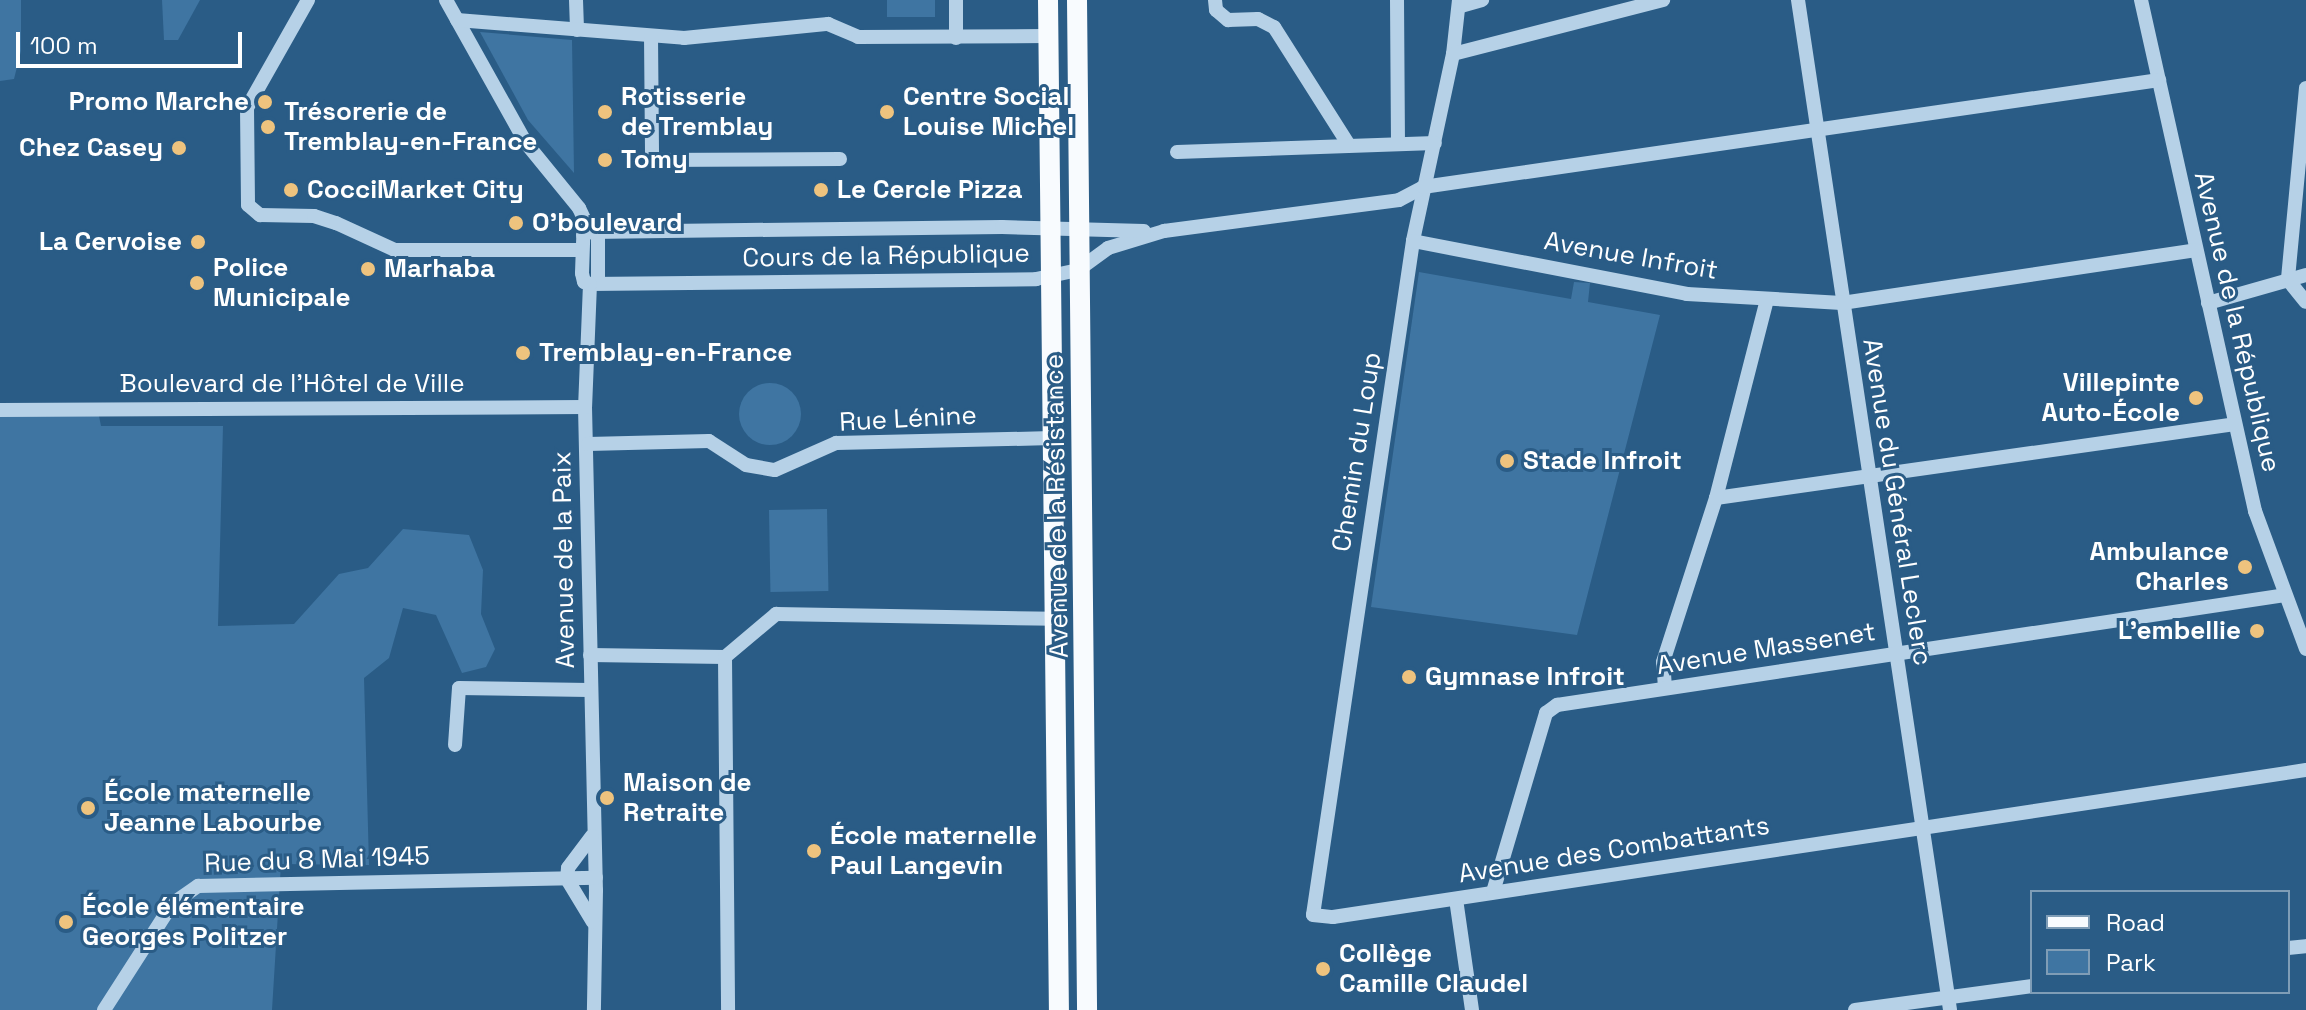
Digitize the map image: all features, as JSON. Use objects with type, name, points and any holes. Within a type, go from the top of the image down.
[{"type":"main road","name":"Avenue de la Résistance","points":[[1048,0],[1059,1010]]},
{"type":"main road","name":"Avenue de la Résistance","points":[[1077,0],[1078,270],[1086,560],[1087,1010]]},
{"type":"street","points":[[308,0],[247,108],[248,205],[260,215],[314,216],[395,250],[582,250],[583,235],[594,233]]},
{"type":"street","name":"Avenue de la Paix","points":[[446,0],[526,143],[579,208],[594,233],[594,283],[585,407],[592,836],[596,878],[594,1010]]},
{"type":"street","points":[[576,0],[577,30]]},
{"type":"street","points":[[956,0],[956,38]]},
{"type":"street","points":[[1215,0],[1216,10],[1228,20],[1258,19],[1274,27],[1349,145]]},
{"type":"street","points":[[1397,0],[1398,141]]},
{"type":"street","points":[[1460,3],[1482,0]]},
{"type":"street","points":[[1453,54],[1663,0]]},
{"type":"street","name":"Avenue du Général Leclerc","points":[[1798,0],[1949,1004]]},
{"type":"street","name":"Avenue de la République","points":[[2141,0],[2255,511],[2306,649]]},
{"type":"street","name":"Chemin du Loup","points":[[1313,915],[1413,241],[1453,54],[1460,3]]},
{"type":"street","points":[[457,20],[684,38],[828,24],[858,37],[1048,36]]},
{"type":"street","points":[[651,36],[652,160],[840,159]]},
{"type":"street","name":"Cours de la République","points":[[594,233],[1050,228],[1164,231],[1399,200],[1423,187],[2159,80]]},
{"type":"street","points":[[2306,88],[2288,280],[2306,302]]},
{"type":"street","points":[[1177,152],[1398,141],[1435,143]]},
{"type":"street","name":"Cours de la République","points":[[594,283],[1051,277],[1078,270],[1108,248],[1164,231]]},
{"type":"street","name":"Avenue Infroit","points":[[1413,241],[1687,294],[1842,303],[2196,250]]},
{"type":"street","name":"Avenue de la Paix","points":[[582,250],[584,282],[594,283]]},
{"type":"street","points":[[2208,303],[2306,275]]},
{"type":"street","points":[[1665,688],[1663,662],[1716,498],[1767,299]]},
{"type":"street","name":"Boulevard de l'Hôtel de Ville","points":[[0,410],[585,407]]},
{"type":"street","points":[[1716,498],[1869,480],[2235,424]]},
{"type":"street","name":"Rue Lénine","points":[[588,444],[709,441],[746,465],[775,470],[836,443],[1052,438]]},
{"type":"street","name":"Avenue Massenet","points":[[1493,892],[1492,881],[1546,713],[1557,705],[2285,595]]},
{"type":"street","points":[[590,655],[725,657],[776,614],[1054,619]]},
{"type":"street","points":[[725,657],[728,1010]]},
{"type":"street","points":[[455,745],[459,688],[589,690]]},
{"type":"street","name":"Avenue des Combattants","points":[[1313,915],[1333,917],[2306,770]]},
{"type":"street","points":[[592,836],[568,868],[567,879],[593,922]]},
{"type":"street","name":"Rue du 8 Mai 1945","points":[[104,1010],[172,904],[198,886],[596,878]]},
{"type":"street","points":[[1456,899],[1472,1010]]},
{"type":"street","points":[[1855,1010],[1949,1004],[2030,986]]},
{"type":"green space","points":[[0,0],[21,0],[21,51],[14,79],[0,81]]},
{"type":"green space","points":[[162,0],[200,0],[178,40],[164,40]]},
{"type":"green space","points":[[887,0],[935,0],[935,17],[887,17]]},
{"type":"green space","points":[[480,32],[572,40],[574,173],[528,120]]},
{"type":"green space","name":"Stade Infroit","points":[[1419,272],[1571,299],[1574,282],[1590,283],[1588,302],[1660,315],[1577,635],[1371,607]]},
{"type":"green space","points":[[770,383],[792,392],[801,414],[792,436],[770,445],[748,436],[739,414],[748,392]]},
{"type":"green space","points":[[0,416],[99,416],[101,426],[223,426],[218,626],[294,624],[339,574],[368,568],[403,529],[469,535],[483,570],[481,614],[495,649],[486,667],[462,673],[436,615],[403,608],[389,658],[364,678],[369,865],[281,864],[272,1010],[0,1010]]},
{"type":"green space","points":[[827,509],[828,591],[770,592],[769,510]]},
{"type":"place","name":"Promo Marche","points":[[265,102]]},
{"type":"place","name":"Rotisserie de Tremblay","points":[[605,112]]},
{"type":"place","name":"Centre Social Louise Michel","points":[[887,112]]},
{"type":"place","name":"Trésorerie de Tremblay-en-France","points":[[268,127]]},
{"type":"place","name":"Chez Casey","points":[[179,148]]},
{"type":"place","name":"Tomy","points":[[605,160]]},
{"type":"place","name":"CocciMarket City","points":[[291,190]]},
{"type":"place","name":"Le Cercle Pizza","points":[[821,190]]},
{"type":"place","name":"O'boulevard","points":[[516,223]]},
{"type":"place","name":"La Cervoise","points":[[198,242]]},
{"type":"place","name":"Marhaba","points":[[368,269]]},
{"type":"place","name":"Police Municipale","points":[[197,283]]},
{"type":"place","name":"Tremblay-en-France","points":[[523,353]]},
{"type":"place","name":"Villepinte Auto-École","points":[[2196,398]]},
{"type":"place","name":"Stade Infroit","points":[[1507,461]]},
{"type":"place","name":"Ambulance Charles","points":[[2245,567]]},
{"type":"place","name":"L'embellie","points":[[2257,631]]},
{"type":"place","name":"Gymnase Infroit","points":[[1409,677]]},
{"type":"place","name":"Maison de Retraite","points":[[607,798]]},
{"type":"place","name":"École maternelle Jeanne Labourbe","points":[[88,808]]},
{"type":"place","name":"École maternelle Paul Langevin","points":[[814,851]]},
{"type":"place","name":"École élémentaire Georges Politzer","points":[[66,922]]},
{"type":"place","name":"Collège Camille Claudel","points":[[1323,969]]}]
